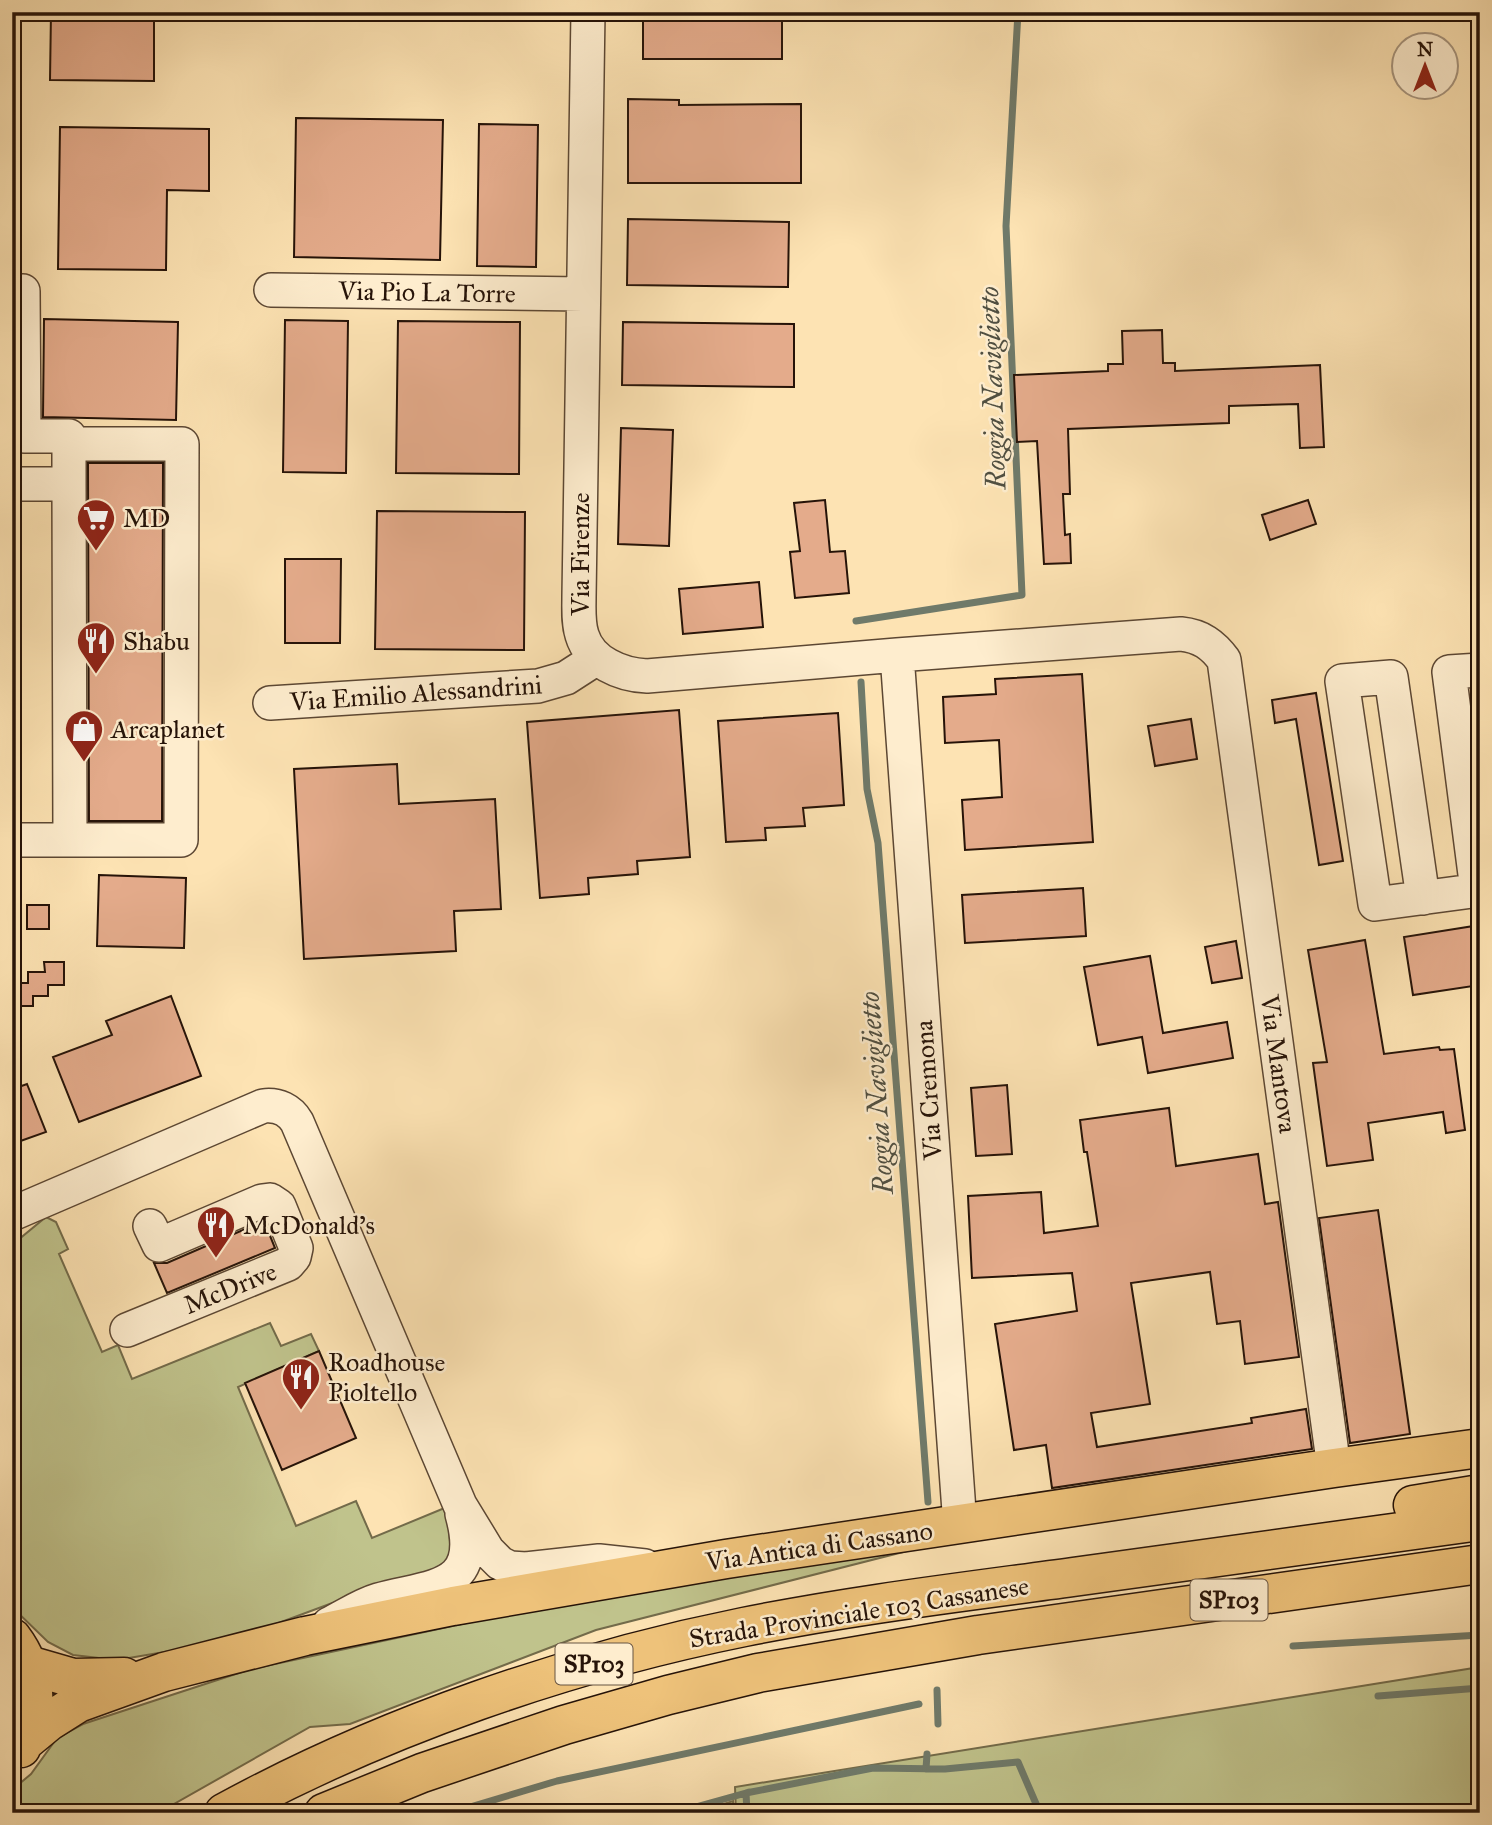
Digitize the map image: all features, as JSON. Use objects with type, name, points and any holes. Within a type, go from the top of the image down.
[{"type":"main road","name":"Via Antica di Cassano","points":[[19,1751],[48,1722],[78,1703],[164,1672],[305,1636],[516,1594],[669,1568],[1480,1448]]},
{"type":"main road","name":"SP103","points":[[985,1589],[1217,1539],[1480,1494]]},
{"type":"main road","name":"Strada Provinciale 103 Cassanese","points":[[224,1813],[313,1769],[408,1728],[587,1666],[694,1638],[779,1620],[985,1589],[1480,1521]]},
{"type":"main road","name":"Strada Provinciale 103 Cassanese","points":[[324,1813],[435,1768],[564,1725],[638,1703],[804,1664],[978,1635],[1480,1564]]},
{"type":"main road","name":"SP103","points":[[978,1635],[1480,1589]]},
{"type":"main road","name":"Via Antica di Cassano","points":[[20,1652],[63,1676],[85,1679],[164,1672]]},
{"type":"main road","points":[[19,1751],[34,1713],[33,1685],[20,1652]]},
{"type":"street","name":"Via Firenze","points":[[588,12],[579,621],[588,649],[597,658]]},
{"type":"street","name":"Via Pio La Torre","points":[[271,290],[583,294]]},
{"type":"street","points":[[23,291],[24,436],[69,436],[70,840]]},
{"type":"street","points":[[12,840],[181,840],[182,444],[69,444]]},
{"type":"street","points":[[12,484],[69,484]]},
{"type":"street","name":"Via Mantova","points":[[897,655],[1181,634],[1192,635],[1207,642],[1224,660],[1334,1468]]},
{"type":"street","points":[[597,658],[619,671],[647,677],[897,655]]},
{"type":"street","name":"Via Cremona","points":[[897,655],[960,1525]]},
{"type":"street","name":"Via Emilio Alessandrini","points":[[270,704],[538,686],[566,678],[597,658]]},
{"type":"street","points":[[1423,898],[1391,677],[1342,681],[1375,904],[1423,898],[1479,890],[1449,671],[1480,670]]},
{"type":"street","points":[[20,1214],[263,1106],[288,1111],[297,1122],[460,1505],[488,1551],[500,1563],[526,1569],[599,1561],[669,1568]]},
{"type":"street","name":"McDrive","points":[[127,1331],[288,1264],[295,1255],[296,1248],[280,1208],[270,1200],[159,1245],[150,1226]]},
{"type":"street","points":[[305,1636],[375,1601],[440,1586],[450,1580],[464,1563],[468,1547],[460,1505]]},
{"type":"green space","points":[[46,1217],[56,1222],[68,1249],[59,1254],[102,1352],[118,1345],[132,1379],[270,1323],[281,1346],[311,1334],[319,1351],[238,1387],[296,1526],[356,1501],[372,1538],[447,1507],[452,1565],[370,1589],[230,1641],[117,1660],[73,1655],[48,1642],[12,1607],[12,1245]]},
{"type":"green space","points":[[923,1547],[596,1630],[350,1724],[310,1727],[158,1813],[12,1813],[12,1790],[31,1774],[57,1738],[83,1724],[251,1669],[541,1607]]},
{"type":"green space","points":[[1480,1667],[1480,1813],[736,1813],[735,1787]]},
{"type":"green space","points":[[733,1801],[734,1813],[695,1813]]},
{"type":"building","points":[[51,12],[154,12],[154,81],[50,80]]},
{"type":"building","points":[[643,12],[782,12],[782,59],[643,59]]},
{"type":"building","points":[[628,99],[679,100],[679,105],[801,104],[801,183],[628,183]]},
{"type":"building","points":[[296,118],[443,120],[440,260],[294,257]]},
{"type":"building","points":[[479,124],[538,125],[536,267],[477,266]]},
{"type":"building","points":[[60,127],[209,129],[209,191],[167,190],[166,270],[58,269]]},
{"type":"building","points":[[628,219],[789,222],[788,287],[627,285]]},
{"type":"building","points":[[44,319],[178,322],[176,420],[43,417]]},
{"type":"building","points":[[285,320],[348,321],[346,473],[283,472]]},
{"type":"building","points":[[398,321],[520,322],[519,474],[396,473]]},
{"type":"building","points":[[623,322],[794,324],[794,387],[622,385]]},
{"type":"building","points":[[1162,330],[1163,363],[1175,363],[1175,371],[1320,365],[1324,447],[1300,448],[1298,404],[1229,406],[1229,423],[1068,429],[1070,494],[1063,494],[1065,535],[1070,534],[1071,563],[1044,564],[1037,441],[1017,442],[1014,375],[1108,371],[1108,364],[1123,364],[1122,331]]},
{"type":"building","points":[[621,428],[673,430],[669,546],[618,544]]},
{"type":"building","points":[[88,463],[163,463],[162,821],[89,821]]},
{"type":"building","points":[[825,500],[830,552],[845,551],[849,593],[795,598],[790,552],[800,551],[794,503]]},
{"type":"building","points":[[1308,500],[1316,524],[1270,540],[1262,515]]},
{"type":"building","points":[[377,511],[525,512],[524,650],[375,649]]},
{"type":"building","points":[[285,559],[341,559],[340,643],[285,643]]},
{"type":"building","points":[[759,582],[763,627],[683,634],[679,589]]},
{"type":"building","points":[[1082,674],[1093,842],[965,850],[962,800],[1002,797],[999,740],[945,743],[943,697],[996,694],[995,679]]},
{"type":"building","points":[[1316,693],[1343,861],[1319,865],[1296,719],[1275,723],[1272,700]]},
{"type":"building","points":[[679,710],[690,857],[637,861],[638,874],[588,878],[589,894],[540,898],[527,722]]},
{"type":"building","points":[[838,713],[844,805],[803,808],[805,826],[765,828],[766,840],[726,842],[718,721]]},
{"type":"building","points":[[1191,719],[1197,759],[1155,766],[1148,726]]},
{"type":"building","points":[[397,764],[399,804],[495,799],[501,909],[454,911],[456,951],[304,959],[294,769]]},
{"type":"building","points":[[99,875],[186,878],[184,948],[97,946]]},
{"type":"building","points":[[1083,888],[1086,936],[965,943],[962,895]]},
{"type":"building","points":[[27,905],[49,905],[49,929],[27,929]]},
{"type":"building","points":[[1480,925],[1480,985],[1413,995],[1404,937]]},
{"type":"building","points":[[1365,940],[1384,1054],[1439,1047],[1440,1050],[1454,1049],[1465,1130],[1446,1133],[1443,1112],[1368,1123],[1373,1160],[1327,1166],[1313,1063],[1327,1062],[1308,950]]},
{"type":"building","points":[[1236,941],[1242,978],[1212,983],[1205,947]]},
{"type":"building","points":[[1150,956],[1163,1033],[1227,1022],[1233,1058],[1148,1073],[1142,1037],[1098,1045],[1084,967]]},
{"type":"building","points":[[44,962],[64,962],[64,985],[48,985],[48,996],[33,996],[33,1006],[13,1006],[13,983],[28,983],[28,972],[45,972]]},
{"type":"building","points":[[171,996],[201,1076],[79,1122],[53,1057],[112,1035],[106,1021]]},
{"type":"building","points":[[27,1084],[46,1132],[12,1144],[13,1089]]},
{"type":"building","points":[[1007,1085],[1012,1154],[976,1156],[971,1088]]},
{"type":"building","points":[[1169,1108],[1176,1166],[1258,1154],[1265,1204],[1278,1202],[1299,1357],[1245,1364],[1240,1321],[1217,1324],[1210,1272],[1131,1283],[1150,1404],[1091,1413],[1097,1447],[1252,1423],[1251,1418],[1306,1409],[1312,1449],[1052,1488],[1046,1445],[1014,1450],[995,1324],[1077,1311],[1072,1273],[972,1278],[968,1196],[1041,1192],[1044,1233],[1098,1226],[1080,1120]]},
{"type":"building","points":[[1378,1210],[1410,1434],[1350,1443],[1319,1218]]},
{"type":"building","points":[[264,1221],[275,1248],[167,1293],[154,1263],[167,1263]]},
{"type":"building","name":"Roadhouse Pioltello","points":[[319,1351],[356,1438],[282,1470],[245,1383]]},
{"type":"waterway","name":"Roggia Naviglietto","points":[[856,621],[1022,595],[1006,226],[1018,12]]},
{"type":"waterway","name":"Roggia Naviglietto","points":[[861,682],[867,789],[878,843],[928,1502]]},
{"type":"waterway","points":[[1293,1646],[1480,1635]]},
{"type":"waterway","points":[[1378,1696],[1480,1688]]},
{"type":"waterway","name":"Roggia Naviglietto","points":[[937,1690],[938,1724]]},
{"type":"waterway","points":[[450,1813],[557,1781],[919,1704]]},
{"type":"waterway","name":"Roggia Naviglietto","points":[[926,1769],[927,1754]]},
{"type":"waterway","name":"Roggia Naviglietto","points":[[674,1813],[746,1793],[873,1768],[945,1769],[1018,1762],[1040,1813]]},
{"type":"waterway","name":"Roggia Naviglietto","points":[[747,1813],[746,1793],[749,1792]]},
{"type":"place","name":"MD","points":[[96,552]]},
{"type":"place","name":"Shabu","points":[[96,675]]},
{"type":"place","name":"Arcaplanet","points":[[84,763]]},
{"type":"place","name":"McDonald's","points":[[216,1259]]},
{"type":"place","name":"Roadhouse Pioltello","points":[[301,1411]]}]
